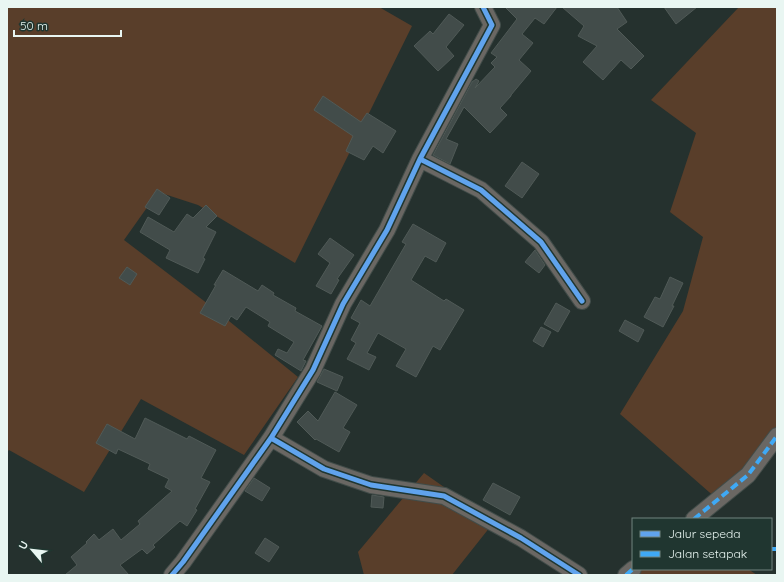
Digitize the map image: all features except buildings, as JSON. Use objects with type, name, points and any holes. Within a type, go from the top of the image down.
[{"type":"street","points":[[172,575],[183,562],[271,438],[313,370],[343,304],[387,230],[420,159],[492,25],[484,7]]},
{"type":"street","points":[[420,159],[481,190],[541,242],[582,301]]},
{"type":"street","points":[[695,518],[748,475],[777,436]]},
{"type":"street","points":[[271,438],[324,469],[371,486],[444,496],[521,538],[579,575]]},
{"type":"shaded area","points":[[7,7],[379,7],[412,26],[295,263],[198,205],[158,192],[124,240],[208,304],[298,377],[244,455],[141,399],[84,492],[9,450],[7,452]]},
{"type":"shaded area","points":[[739,7],[777,7],[777,437],[717,499],[620,414],[683,311],[703,237],[670,212],[696,133],[651,100]]},
{"type":"shaded area","points":[[424,473],[494,522],[452,575],[364,575],[358,552]]},
{"type":"shaded area","points":[[632,565],[632,570],[750,570],[757,575],[617,575]]},
{"type":"marked path","points":[[695,518],[748,475],[777,436]]},
{"type":"marked path","points":[[772,549],[777,549]]},
{"type":"marked path","points":[[626,575],[632,570]]},
{"type":"cycle path","points":[[172,575],[183,562],[271,438],[313,370],[343,304],[387,230],[420,159],[492,25],[483,7]]},
{"type":"cycle path","points":[[420,159],[481,190],[541,242],[582,301]]},
{"type":"cycle path","points":[[271,438],[324,469],[371,485],[444,496],[521,538],[579,575]]}]
